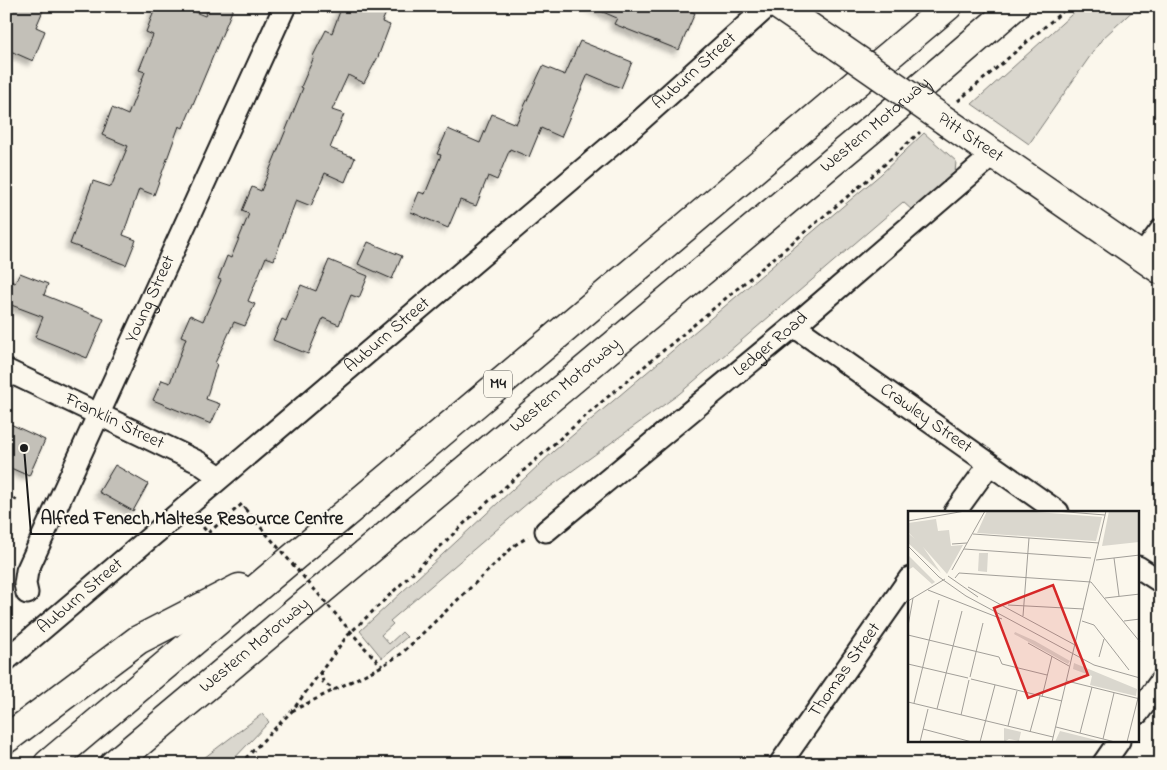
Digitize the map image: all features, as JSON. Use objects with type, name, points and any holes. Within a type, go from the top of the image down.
[{"type":"main road","name":"Pitt Street","points":[[780,6],[839,47],[952,111],[994,154],[1151,264]]},
{"type":"main road","name":"M4","points":[[48,764],[948,6]]},
{"type":"main road","name":"Western Motorway","points":[[114,764],[886,117],[1015,6]]},
{"type":"main road","points":[[6,738],[138,640],[283,566]]},
{"type":"main road","name":"M4","points":[[128,764],[160,725]]},
{"type":"street","name":"Young Street","points":[[27,593],[25,584],[27,571],[285,6]]},
{"type":"street","name":"Auburn Street","points":[[6,660],[626,134],[768,6]]},
{"type":"street","name":"Ledger Road","points":[[546,531],[794,326],[994,154]]},
{"type":"street","points":[[1151,264],[1161,230]]},
{"type":"street","name":"Crawley Street","points":[[794,326],[988,465],[1057,511]]},
{"type":"street","name":"Franklin Street","points":[[6,370],[100,413],[198,462],[220,477]]},
{"type":"street","points":[[956,511],[988,465]]},
{"type":"street","points":[[1140,568],[1161,582]]},
{"type":"street","name":"Thomas Street","points":[[780,764],[908,581]]},
{"type":"street","points":[[1140,710],[1161,681]]},
{"type":"street","points":[[1103,764],[1118,742]]},
{"type":"path","points":[[952,111],[1069,6]]},
{"type":"path","points":[[240,764],[292,711],[347,636],[507,484],[604,400],[872,176],[920,132]]},
{"type":"path","points":[[6,495],[19,501]]},
{"type":"path","points":[[194,516],[208,533],[242,504],[382,666]]},
{"type":"path","points":[[292,711],[382,666],[401,654],[515,545],[531,535],[546,531]]},
{"type":"path","points":[[323,667],[321,673],[323,682],[336,690]]},
{"type":"shaded area","points":[[1081,6],[1138,6],[1102,39],[1029,144],[972,104]]},
{"type":"shaded area","points":[[924,133],[956,161],[955,174],[913,211],[903,202],[679,394],[529,502],[390,621],[393,624],[381,635],[389,644],[402,632],[407,637],[382,658],[360,631],[554,451],[881,174]]},
{"type":"shaded area","points":[[262,714],[269,722],[229,764],[196,764]]},
{"type":"building","points":[[6,6],[45,6],[36,27],[45,31],[33,61],[6,49]]},
{"type":"building","points":[[156,6],[180,6],[205,16],[210,6],[234,6],[183,128],[179,126],[154,195],[139,189],[123,235],[136,240],[126,265],[70,244],[93,181],[111,187],[128,146],[102,135],[112,108],[128,115],[145,72],[139,70],[153,35],[146,32]]},
{"type":"building","points":[[342,6],[389,6],[382,22],[390,25],[378,57],[364,83],[348,75],[332,110],[344,114],[330,148],[355,158],[345,182],[325,173],[311,206],[296,200],[274,260],[266,257],[248,301],[255,304],[245,326],[234,322],[215,363],[217,364],[206,399],[220,404],[211,424],[153,400],[162,380],[170,383],[186,338],[181,336],[190,315],[203,321],[221,280],[218,279],[227,256],[231,258],[249,214],[242,211],[252,187],[261,191],[303,88],[301,87],[313,56],[326,30],[332,33]]},
{"type":"building","points":[[589,6],[680,6],[695,13],[679,50],[614,24],[617,18]]},
{"type":"building","points":[[580,41],[632,62],[621,88],[588,74],[561,137],[541,128],[529,157],[510,149],[497,180],[488,176],[476,206],[460,200],[448,228],[411,212],[419,192],[425,194],[441,155],[437,154],[448,129],[480,143],[492,114],[516,124],[543,66],[565,75]]},
{"type":"building","points":[[368,242],[402,256],[392,279],[358,264]]},
{"type":"building","points":[[329,260],[368,276],[359,298],[351,295],[339,325],[323,318],[308,354],[273,340],[282,319],[286,321],[301,285],[316,291]]},
{"type":"building","points":[[20,273],[48,284],[44,295],[104,319],[87,358],[35,337],[43,317],[6,303],[6,279],[15,283]]},
{"type":"building","points":[[6,422],[45,440],[29,476],[6,466]]},
{"type":"building","points":[[115,465],[148,484],[133,511],[99,492]]},
{"type":"place","name":"Alfred Fenech Maltese Resource Centre","points":[[24,448]]}]
